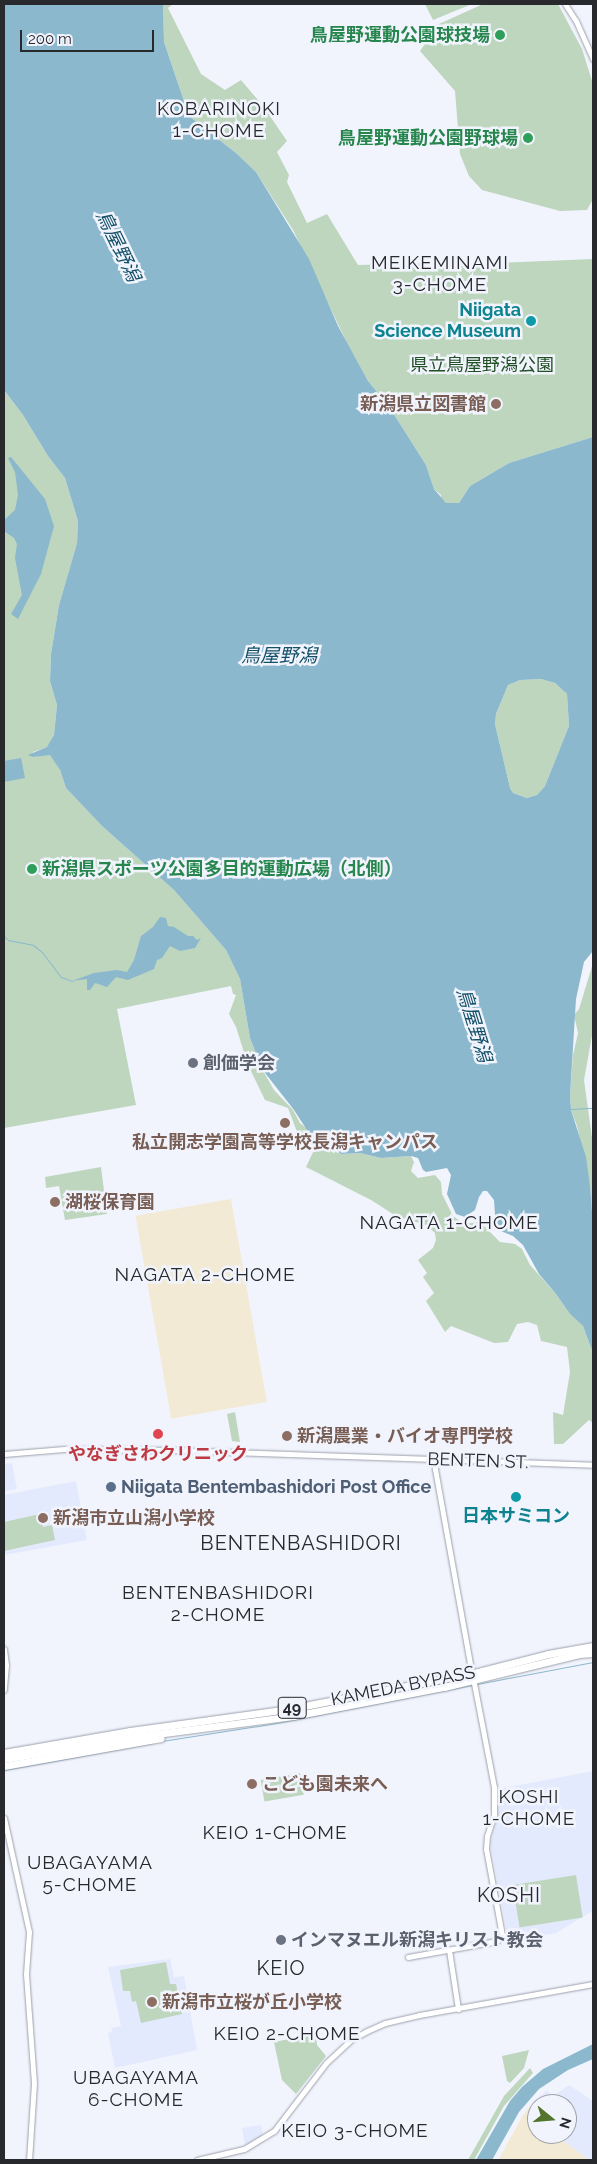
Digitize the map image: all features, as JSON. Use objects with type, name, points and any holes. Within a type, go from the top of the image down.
[{"type":"highway","name":"KAMEDA BYPASS","points":[[4,1759],[87,1744],[293,1716],[444,1687],[593,1646]]},
{"type":"highway","name":"KAMEDA BYPASS","points":[[4,1753],[130,1731],[289,1708],[578,1651],[593,1653]]},
{"type":"highway","points":[[4,1766],[154,1739],[198,1728]]},
{"type":"street","points":[[566,4],[593,59]]},
{"type":"street","name":"BENTEN ST.","points":[[4,1454],[64,1449],[108,1449],[593,1465]]},
{"type":"street","points":[[436,1459],[435,1469],[471,1668]]},
{"type":"street","points":[[4,1649],[6,1665],[4,1690]]},
{"type":"street","points":[[408,1957],[497,1941],[502,1935],[486,1849],[487,1836],[494,1814],[494,1787],[474,1685]]},
{"type":"street","points":[[4,1818],[29,1932],[26,1974],[34,2083],[29,2160]]},
{"type":"street","points":[[449,1950],[458,2009]]},
{"type":"street","points":[[197,2160],[244,2149],[274,2131],[311,2080],[326,2063],[352,2039],[386,2023],[593,1984]]},
{"type":"shaded area","points":[[231,1199],[267,1402],[171,1419],[135,1216]]},
{"type":"shaded area","points":[[12,1463],[17,1489],[4,1491],[4,1464]]},
{"type":"shaded area","name":"新潟市立山潟小学校","points":[[76,1481],[87,1540],[4,1555],[4,1495]]},
{"type":"shaded area","points":[[593,1771],[593,1911],[556,1933],[509,1942],[490,1842],[498,1816],[499,1789]]},
{"type":"shaded area","name":"新潟市立桜が丘小学校","points":[[170,1959],[174,1977],[184,1976],[197,2050],[115,2068],[108,2033],[112,2032],[111,2028],[121,2026],[108,1967]]},
{"type":"shaded area","points":[[569,2085],[593,2101],[593,2160],[589,2160],[566,2144],[577,2144],[577,2094],[556,2094]]},
{"type":"shaded area","points":[[547,2090],[551,2094],[543,2094]]},
{"type":"shaded area","points":[[527,2110],[527,2144],[567,2144],[589,2160],[499,2159]]},
{"type":"shaded area","points":[[261,2125],[263,2136],[245,2145],[242,2128]]},
{"type":"green space","name":"県立鳥屋野潟公園","points":[[163,4],[173,4],[168,8],[201,74],[225,90],[241,80],[263,106],[287,141],[277,152],[289,175],[287,182],[307,223],[327,214],[358,265],[439,263],[444,265],[593,259],[593,437],[509,463],[470,486],[459,503],[446,503],[441,499],[441,495],[434,489],[426,465],[388,405],[368,381],[348,345],[293,230],[256,172],[236,153],[189,116],[164,42]]},
{"type":"green space","points":[[425,4],[472,4],[433,20]]},
{"type":"green space","points":[[483,4],[558,4],[582,49],[593,84],[593,199],[587,210],[560,211],[482,190],[469,176],[460,154],[455,91],[420,51],[439,24]]},
{"type":"green space","points":[[4,390],[65,478],[78,521],[77,543],[59,605],[51,654],[50,681],[57,705],[54,735],[48,747],[33,752],[33,757],[50,754],[60,770],[66,788],[102,826],[174,890],[226,950],[240,979],[250,1038],[262,1069],[274,1090],[293,1110],[300,1123],[341,1154],[360,1153],[381,1158],[411,1156],[414,1162],[411,1171],[418,1178],[435,1175],[441,1182],[442,1194],[453,1216],[464,1224],[480,1222],[500,1242],[515,1244],[522,1249],[530,1265],[556,1294],[570,1314],[583,1326],[593,1353],[593,1423],[589,1420],[563,1444],[554,1444],[553,1412],[563,1415],[570,1372],[567,1347],[541,1341],[537,1325],[528,1322],[517,1324],[508,1342],[494,1343],[451,1326],[445,1332],[426,1301],[434,1293],[423,1277],[427,1273],[418,1260],[433,1248],[436,1240],[435,1233],[426,1225],[396,1216],[371,1200],[306,1167],[315,1148],[306,1136],[297,1132],[288,1108],[265,1100],[248,1065],[236,1027],[229,1014],[236,995],[233,994],[231,986],[117,1009],[136,1105],[4,1128]]},
{"type":"green space","points":[[541,679],[555,683],[567,694],[569,726],[545,786],[537,795],[527,798],[513,793],[510,788],[495,724],[496,714],[508,685],[520,680]]},
{"type":"green space","points":[[593,963],[593,1030],[584,1080],[593,1145],[593,1224],[590,1186],[577,1126],[571,1110],[570,1096],[573,1055],[578,1033],[574,1015],[579,1009]]},
{"type":"green space","points":[[101,1167],[107,1214],[65,1220],[59,1186],[46,1188],[45,1177]]},
{"type":"green space","points":[[235,1412],[240,1442],[232,1441],[227,1414]]},
{"type":"green space","points":[[40,1514],[43,1527],[52,1525],[55,1540],[4,1551],[4,1522]]},
{"type":"green space","points":[[300,1773],[304,1795],[264,1802],[261,1780]]},
{"type":"green space","points":[[576,1875],[583,1917],[520,1927],[513,1885]]},
{"type":"green space","points":[[166,1962],[170,1984],[176,1984],[182,2014],[141,2023],[136,2001],[132,2002],[130,1991],[123,1991],[120,1970]]},
{"type":"green space","points":[[316,2034],[317,2045],[326,2056],[296,2094],[282,2080],[274,2042]]},
{"type":"green space","points":[[529,2050],[524,2068],[510,2083],[507,2081],[502,2056]]},
{"type":"green space","points":[[530,2068],[533,2073],[504,2106],[474,2160],[468,2160],[504,2096]]},
{"type":"water","name":"鳥屋野潟","points":[[4,4],[163,4],[164,42],[189,116],[236,153],[256,172],[309,259],[338,326],[368,381],[388,405],[426,465],[434,489],[446,503],[459,503],[470,486],[509,463],[593,437],[593,951],[584,962],[576,999],[570,1096],[571,1110],[586,1157],[590,1186],[593,1224],[593,1353],[583,1326],[570,1314],[539,1274],[523,1245],[513,1236],[496,1229],[494,1200],[487,1191],[483,1191],[479,1197],[475,1210],[465,1217],[456,1214],[447,1194],[451,1175],[447,1168],[426,1172],[423,1170],[418,1158],[411,1156],[381,1158],[360,1153],[341,1154],[307,1130],[262,1069],[250,1038],[240,979],[226,950],[174,890],[102,826],[66,788],[60,770],[50,755],[33,757],[28,755],[47,747],[54,735],[57,705],[50,681],[51,654],[59,605],[77,543],[78,521],[65,478],[4,390]],"holes":[[[541,679],[555,683],[567,694],[569,726],[545,786],[537,795],[527,798],[513,793],[510,788],[495,724],[496,714],[508,685],[520,680]]]},
{"type":"water","points":[[11,457],[45,499],[54,526],[41,574],[18,619],[11,614],[22,595],[15,558],[17,544],[14,538],[4,531],[4,520],[15,510],[18,495],[15,472],[8,458]]},
{"type":"water","points":[[21,758],[25,778],[4,782],[4,761]]},
{"type":"water","points":[[160,917],[166,918],[168,926],[174,927],[188,936],[193,936],[197,940],[201,938],[195,948],[180,951],[170,946],[162,958],[157,960],[154,969],[128,980],[116,977],[107,987],[95,983],[90,990],[87,990],[87,979],[72,981],[94,973],[117,970],[127,972],[134,960],[141,936],[153,927]]},
{"type":"water","points":[[593,2044],[593,2059],[568,2070],[539,2089],[535,2094],[527,2094],[527,2103],[519,2112],[492,2160],[476,2160],[510,2101],[522,2087],[543,2069]]},
{"type":"waterway","points":[[4,936],[8,940],[33,945],[42,952],[61,977],[72,981]]},
{"type":"waterway","points":[[571,1109],[593,1108]]},
{"type":"waterway","points":[[477,1684],[593,1662]]},
{"type":"waterway","points":[[162,1741],[277,1723],[473,1685]]},
{"type":"waterway","points":[[4,1770],[153,1743]]},
{"type":"place","name":"鳥屋野運動公園球技場","points":[[500,35]]},
{"type":"place","name":"鳥屋野運動公園野球場","points":[[528,138]]},
{"type":"place","name":"Niigata Science Museum","points":[[531,321]]},
{"type":"place","name":"新潟県立図書館","points":[[496,404]]},
{"type":"place","name":"新潟県スポーツ公園多目的運動広場（北側）","points":[[32,869]]},
{"type":"place","name":"創価学会","points":[[193,1063]]},
{"type":"place","name":"私立開志学園高等学校長潟キャンパス","points":[[285,1123]]},
{"type":"place","name":"湖桜保育園","points":[[55,1202]]},
{"type":"place","name":"やなぎさわクリニック","points":[[158,1434]]},
{"type":"place","name":"新潟農業・バイオ専門学校","points":[[287,1436]]},
{"type":"place","name":"Niigata Bentembashidori Post Office","points":[[111,1487]]},
{"type":"place","name":"日本サミコン","points":[[516,1497]]},
{"type":"place","name":"新潟市立山潟小学校","points":[[43,1518]]},
{"type":"place","name":"こども園未来へ","points":[[252,1784]]},
{"type":"place","name":"インマヌエル新潟キリスト教会","points":[[281,1940]]},
{"type":"place","name":"新潟市立桜が丘小学校","points":[[152,2002]]},
{"type":"district","name":"KOBARINOKI 1-CHOME","points":[[219,120]]},
{"type":"district","name":"MEIKEMINAMI 3-CHOME","points":[[440,274]]},
{"type":"district","name":"NAGATA 1-CHOME","points":[[449,1223]]},
{"type":"district","name":"NAGATA 2-CHOME","points":[[205,1275]]},
{"type":"district","name":"BENTENBASHIDORI","points":[[301,1543]]},
{"type":"district","name":"BENTENBASHIDORI 2-CHOME","points":[[218,1604]]},
{"type":"district","name":"KOSHI 1-CHOME","points":[[529,1808]]},
{"type":"district","name":"KEIO 1-CHOME","points":[[275,1833]]},
{"type":"district","name":"UBAGAYAMA 5-CHOME","points":[[90,1874]]},
{"type":"district","name":"KOSHI","points":[[509,1895]]},
{"type":"district","name":"KEIO","points":[[281,1968]]},
{"type":"district","name":"KEIO 2-CHOME","points":[[287,2034]]},
{"type":"district","name":"UBAGAYAMA 6-CHOME","points":[[136,2089]]},
{"type":"district","name":"KEIO 3-CHOME","points":[[355,2131]]}]
